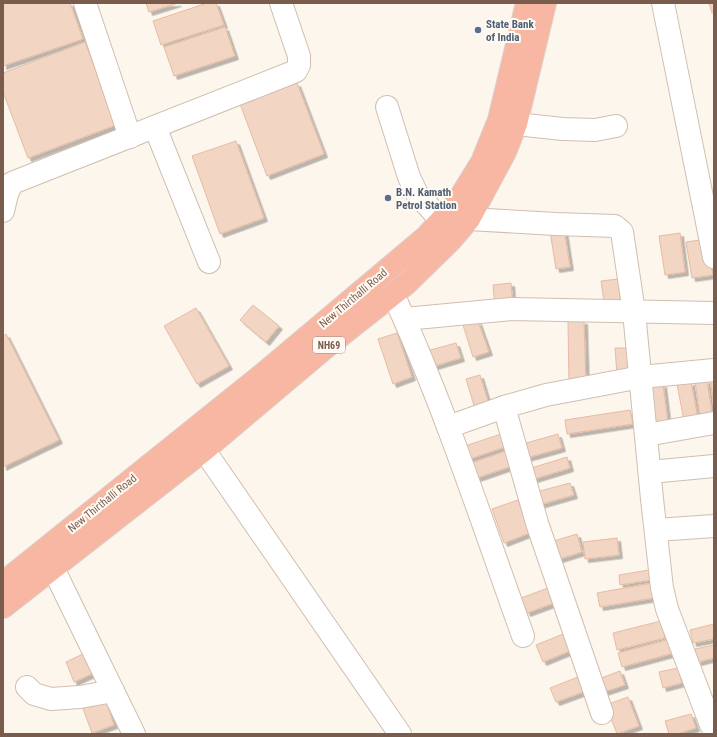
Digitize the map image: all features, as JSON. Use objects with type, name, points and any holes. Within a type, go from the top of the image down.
[{"type":"highway","name":"New Thirthalli Road","points":[[3,583],[263,374],[360,293],[426,236],[456,204],[482,162],[499,120],[527,3]]},
{"type":"highway","name":"NH69","points":[[3,607],[204,450],[326,347],[407,283],[450,241],[469,219],[505,152],[516,124],[544,3]]},
{"type":"highway","points":[[360,293],[374,310]]},
{"type":"street","points":[[85,3],[130,136]]},
{"type":"street","points":[[3,211],[7,194],[12,183],[296,71],[299,65],[299,56],[282,3]]},
{"type":"street","points":[[663,3],[714,257]]},
{"type":"street","points":[[387,106],[409,176],[417,194],[441,220]]},
{"type":"street","points":[[516,124],[579,130],[595,130],[616,126]]},
{"type":"street","points":[[156,126],[210,262]]},
{"type":"street","points":[[469,219],[615,226],[622,232],[634,312],[662,588],[667,609],[711,725]]},
{"type":"street","points":[[393,294],[405,319],[448,427],[523,636]]},
{"type":"street","points":[[405,319],[511,309],[714,313]]},
{"type":"street","points":[[448,427],[504,407],[546,395],[640,377],[714,370]]},
{"type":"street","points":[[504,407],[537,522],[602,713]]},
{"type":"street","points":[[646,435],[714,423]]},
{"type":"street","points":[[204,450],[400,734]]},
{"type":"street","points":[[650,472],[714,466]]},
{"type":"street","points":[[656,530],[714,526]]},
{"type":"street","points":[[53,568],[134,734]]},
{"type":"street","points":[[27,687],[34,694],[51,699],[80,697],[113,691]]},
{"type":"building","points":[[3,3],[70,3],[83,39],[3,66]]},
{"type":"building","points":[[146,3],[178,3],[149,12]]},
{"type":"building","points":[[207,3],[216,3],[224,25],[161,45],[153,21]]},
{"type":"building","points":[[709,3],[714,3],[714,12],[712,13]]},
{"type":"building","points":[[225,27],[235,56],[174,76],[164,47]]},
{"type":"building","points":[[85,42],[116,125],[28,158],[3,92],[3,73]]},
{"type":"building","points":[[297,83],[324,154],[267,176],[240,104]]},
{"type":"building","points":[[236,141],[264,218],[220,234],[192,156]]},
{"type":"building","points":[[564,229],[570,267],[556,269],[550,231]]},
{"type":"building","points":[[680,233],[685,272],[665,275],[659,236]]},
{"type":"building","points":[[707,239],[713,275],[692,278],[686,242]]},
{"type":"building","points":[[618,279],[621,307],[605,309],[601,281]]},
{"type":"building","points":[[511,283],[513,306],[495,308],[493,285]]},
{"type":"building","points":[[253,305],[279,326],[266,342],[240,320]]},
{"type":"building","points":[[196,308],[229,366],[197,384],[164,326]]},
{"type":"building","points":[[478,321],[489,352],[473,357],[463,325]]},
{"type":"building","points":[[568,321],[584,321],[586,387],[569,387]]},
{"type":"building","points":[[397,333],[412,377],[393,384],[378,339]]},
{"type":"building","points":[[6,334],[59,440],[3,467],[3,336]]},
{"type":"building","points":[[456,343],[461,358],[428,368],[423,352]]},
{"type":"building","points":[[615,348],[628,348],[630,374],[617,375]]},
{"type":"building","points":[[480,375],[490,408],[476,412],[466,379]]},
{"type":"building","points":[[710,377],[714,377],[714,408]]},
{"type":"building","points":[[707,380],[713,421],[701,423],[695,381]]},
{"type":"building","points":[[691,382],[699,424],[685,426],[677,384]]},
{"type":"building","points":[[663,384],[669,431],[652,433],[646,386]]},
{"type":"building","points":[[630,410],[633,424],[567,434],[565,420]]},
{"type":"building","points":[[501,434],[505,447],[464,461],[459,448]]},
{"type":"building","points":[[558,434],[562,448],[523,459],[519,445]]},
{"type":"building","points":[[506,451],[512,466],[471,480],[465,465]]},
{"type":"building","points":[[567,457],[570,468],[531,480],[528,469]]},
{"type":"building","points":[[570,483],[574,495],[539,505],[536,492]]},
{"type":"building","points":[[518,500],[530,533],[504,543],[492,509]]},
{"type":"building","points":[[577,534],[582,552],[553,561],[547,543]]},
{"type":"building","points":[[617,538],[619,555],[585,559],[583,542]]},
{"type":"building","points":[[649,570],[651,580],[620,585],[619,575]]},
{"type":"building","points":[[652,583],[654,598],[600,607],[597,593]]},
{"type":"building","points":[[548,588],[554,603],[527,613],[521,598]]},
{"type":"building","points":[[661,621],[665,638],[617,650],[613,633]]},
{"type":"building","points":[[714,624],[714,639],[693,643],[690,630]]},
{"type":"building","points":[[568,632],[575,649],[543,662],[536,645]]},
{"type":"building","points":[[670,639],[674,653],[622,667],[618,653]]},
{"type":"building","points":[[714,645],[714,658],[698,662],[695,649]]},
{"type":"building","points":[[85,653],[94,673],[74,682],[66,662]]},
{"type":"building","points":[[678,668],[682,683],[663,688],[659,672]]},
{"type":"building","points":[[620,671],[625,685],[601,693],[596,680]]},
{"type":"building","points":[[583,675],[589,690],[556,702],[550,688]]},
{"type":"building","points":[[104,695],[114,725],[92,733],[81,703]]},
{"type":"building","points":[[628,697],[639,726],[617,734],[606,705]]},
{"type":"building","points":[[691,714],[696,728],[677,734],[669,734],[665,721]]},
{"type":"place","name":"State Bank of India","points":[[478,30]]},
{"type":"place","name":"B.N. Kamath Petrol Station","points":[[388,198]]}]
